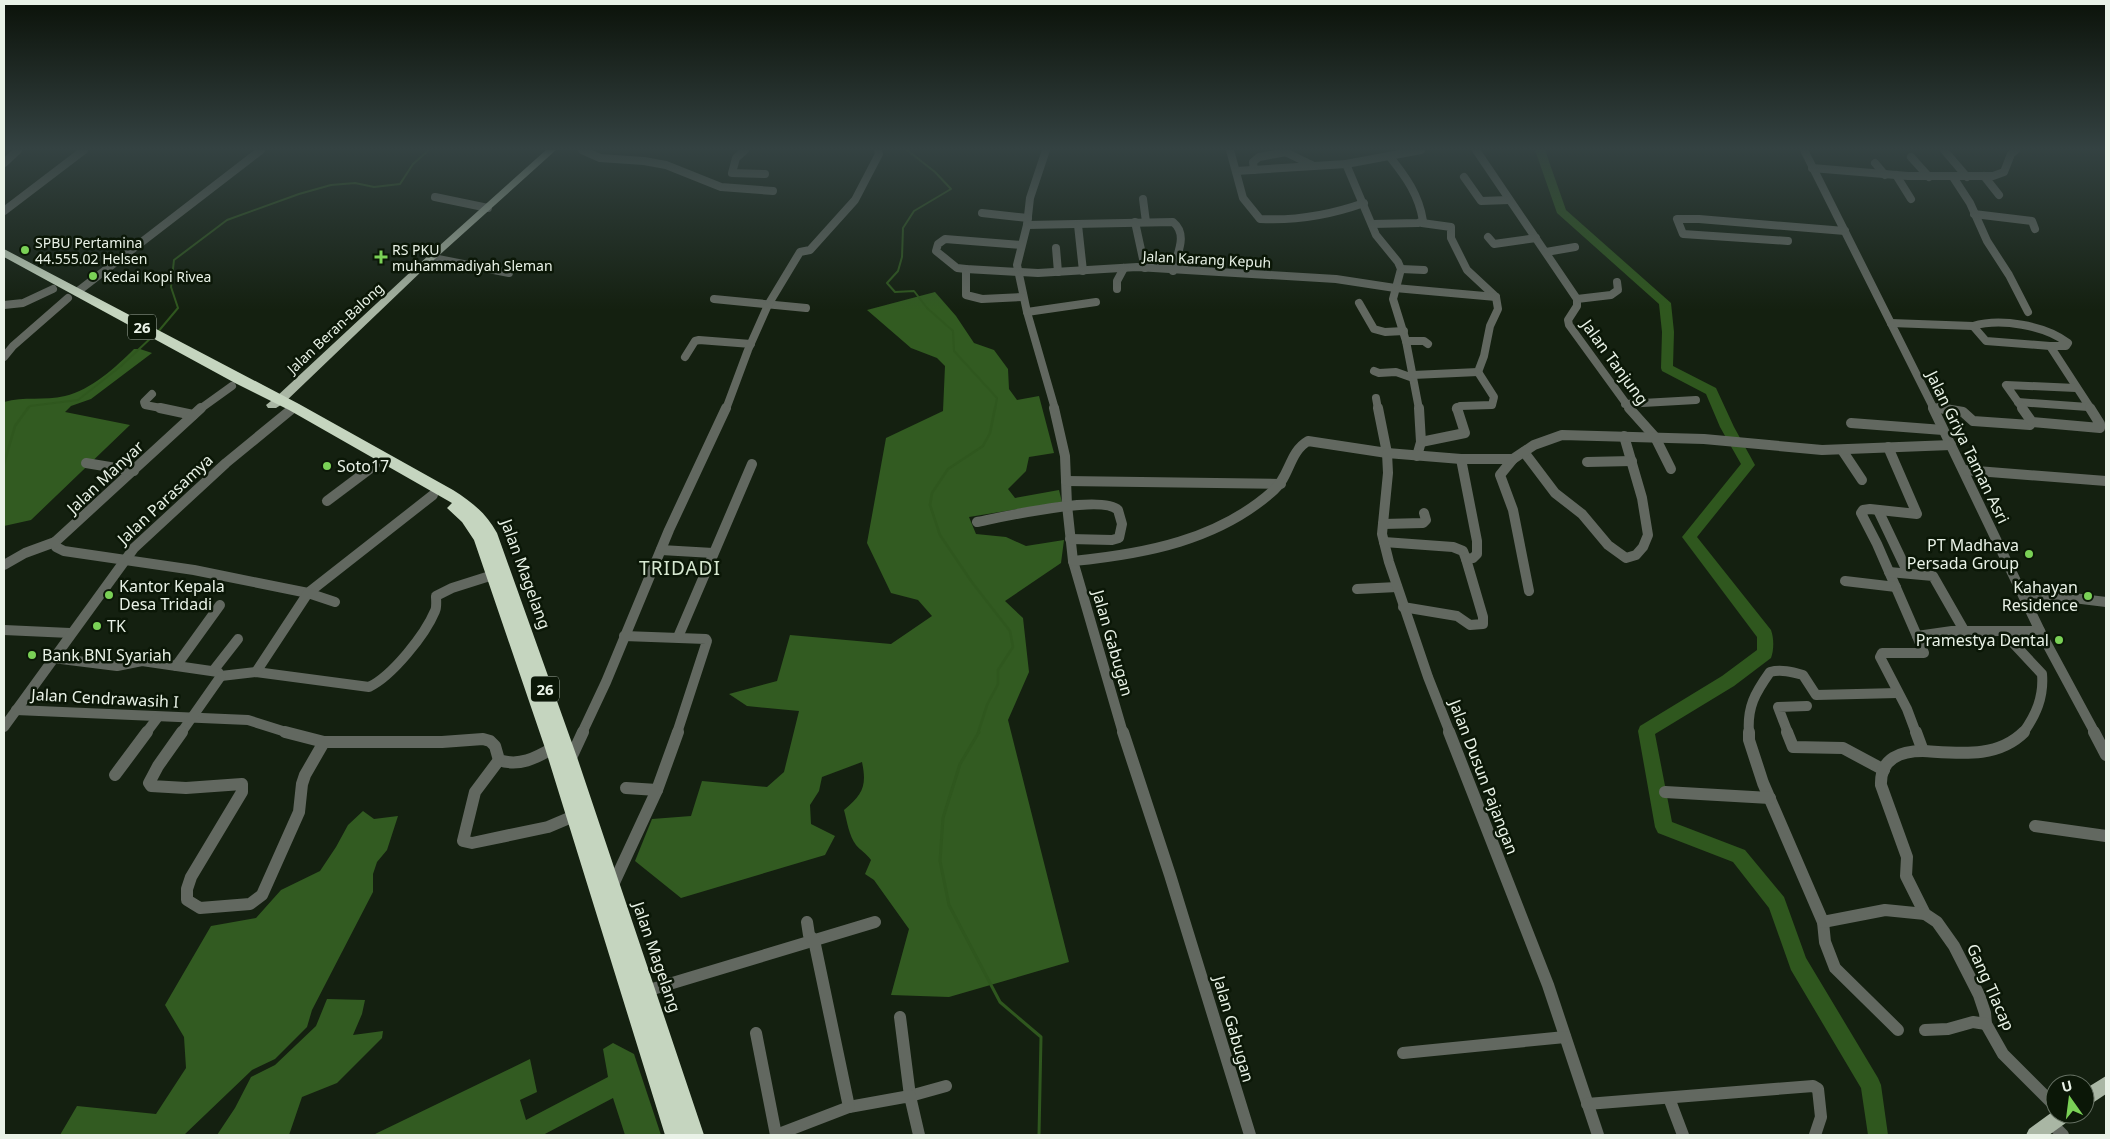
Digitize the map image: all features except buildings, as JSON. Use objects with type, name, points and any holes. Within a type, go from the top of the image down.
[{"type":"highway","name":"Jalan Magelang","points":[[4,252],[72,295],[232,386],[283,406],[375,464],[433,495],[460,512],[471,523],[481,538],[553,748],[574,816],[665,1074],[694,1135]]},
{"type":"highway","name":"Jalan Magelang","points":[[4,262],[53,289],[72,295],[448,494],[484,520],[570,760],[646,992],[665,1074],[675,1135]]},
{"type":"main road","name":"Jalan Beran-Balong","points":[[283,406],[433,258],[493,203]]},
{"type":"main road","points":[[2095,1092],[2106,1084]]},
{"type":"main road","points":[[2035,1135],[2051,1124]]},
{"type":"street","points":[[4,211],[14,203]]},
{"type":"street","points":[[4,356],[72,295],[192,203]]},
{"type":"street","points":[[465,203],[488,208]]},
{"type":"street","points":[[570,760],[606,682],[661,550],[727,407],[768,305],[800,252],[810,250],[852,203]]},
{"type":"street","name":"Jalan Gabugan","points":[[1029,203],[1017,265],[1023,297],[1061,432],[1065,456],[1067,505],[1073,561],[1114,706],[1173,884],[1250,1135]]},
{"type":"street","points":[[1144,203],[1146,222]]},
{"type":"street","points":[[1247,203],[1260,219],[1276,220],[1322,214],[1364,203]]},
{"type":"street","points":[[1364,203],[1379,242],[1393,256],[1401,269],[1393,299],[1404,331],[1421,426],[1421,442],[1417,456]]},
{"type":"street","points":[[1420,203],[1422,223]]},
{"type":"street","name":"Jalan Tanjung","points":[[1512,203],[1577,299],[1577,306],[1568,320],[1569,325],[1596,359],[1626,404],[1655,437],[1671,469]]},
{"type":"street","name":"Jalan Griya Taman Asri","points":[[1830,203],[1964,470],[2023,592],[2040,632],[2106,755]]},
{"type":"street","points":[[1968,203],[2028,312]]},
{"type":"street","points":[[982,213],[1027,221],[1078,224],[1173,222],[1178,226],[1182,239],[1174,260],[1173,271]]},
{"type":"street","points":[[1974,214],[2032,221],[2035,229]]},
{"type":"street","points":[[1788,241],[1683,234],[1677,219],[1845,231]]},
{"type":"street","points":[[1718,221],[1724,236]]},
{"type":"street","points":[[1135,222],[1145,268]]},
{"type":"street","points":[[1372,224],[1422,223],[1451,227],[1454,245],[1467,270],[1496,297],[1498,309],[1490,321],[1484,362],[1478,372]]},
{"type":"street","points":[[1078,224],[1083,271]]},
{"type":"street","points":[[1758,224],[1764,239]]},
{"type":"street","points":[[1488,237],[1494,244],[1536,238]]},
{"type":"street","points":[[1021,245],[940,240],[936,245],[936,251],[957,268],[966,269],[966,295],[982,299],[1023,297]]},
{"type":"street","points":[[1546,252],[1575,247]]},
{"type":"street","points":[[1056,248],[1058,272]]},
{"type":"street","points":[[433,258],[509,273]]},
{"type":"street","points":[[1117,289],[1117,280],[1124,268]]},
{"type":"street","name":"Jalan Karang Kepuh","points":[[966,269],[1058,272],[1145,268],[1336,279],[1395,288],[1496,297]]},
{"type":"street","points":[[1401,269],[1424,270]]},
{"type":"street","points":[[1577,299],[1611,294],[1618,290],[1617,282]]},
{"type":"street","points":[[4,305],[24,303],[53,289]]},
{"type":"street","points":[[714,299],[806,308]]},
{"type":"street","points":[[1027,312],[1096,302]]},
{"type":"street","points":[[1358,303],[1372,329],[1377,332],[1404,331]]},
{"type":"street","points":[[1891,323],[1973,326],[2015,324],[2056,334],[2064,338],[2068,343],[2066,346],[2050,346],[1986,341],[1973,326]]},
{"type":"street","points":[[685,357],[695,341],[699,340],[751,344]]},
{"type":"street","points":[[1406,341],[1424,341],[1428,344]]},
{"type":"street","points":[[4,344],[13,346]]},
{"type":"street","points":[[2050,346],[2100,424],[2100,428],[2032,422],[2006,385],[2076,388]]},
{"type":"street","points":[[1374,371],[1379,374],[1396,372],[1413,377],[1478,372]]},
{"type":"street","points":[[1421,442],[1464,433],[1456,408],[1460,406],[1492,405],[1494,397],[1478,372]]},
{"type":"street","name":"Jalan Manyar","points":[[55,542],[193,415],[220,392],[232,386]]},
{"type":"street","points":[[152,394],[144,402],[145,405],[193,415]]},
{"type":"street","name":"Jalan Dusun Pajangan","points":[[1376,398],[1387,453],[1388,473],[1383,524],[1384,542],[1403,608],[1463,769],[1548,985],[1598,1135]]},
{"type":"street","points":[[1626,404],[1696,400]]},
{"type":"street","points":[[2018,402],[2088,407]]},
{"type":"street","name":"Jalan Parasamya","points":[[4,727],[124,560],[139,543],[226,463],[283,406]]},
{"type":"street","points":[[1932,407],[1963,412],[1973,421],[2030,425]]},
{"type":"street","points":[[1851,423],[1943,430]]},
{"type":"street","points":[[1529,591],[1513,510],[1500,475],[1513,459],[1539,443],[1562,436],[1624,436],[1704,439],[1798,449],[1842,450],[1951,445]]},
{"type":"street","points":[[1524,452],[1560,498],[1587,518],[1604,542],[1618,555],[1626,558],[1636,554],[1643,547],[1648,535],[1642,498],[1624,436]]},
{"type":"street","points":[[1073,561],[1152,550],[1192,537],[1230,520],[1251,508],[1281,484],[1299,447],[1308,441],[1417,456],[1461,459],[1513,459]]},
{"type":"street","points":[[1888,447],[1917,514],[1878,510],[1863,510],[1862,513],[1896,586],[1924,654],[1882,653],[1880,657],[1907,709],[1923,751]]},
{"type":"street","points":[[1842,450],[1862,480]]},
{"type":"street","points":[[1461,459],[1478,548],[1477,554],[1473,558],[1466,559]]},
{"type":"street","points":[[1587,462],[1632,461]]},
{"type":"street","points":[[86,464],[134,471]]},
{"type":"street","points":[[328,501],[375,464]]},
{"type":"street","points":[[678,637],[752,464]]},
{"type":"street","points":[[1964,470],[2106,481]]},
{"type":"street","points":[[1066,481],[1281,484]]},
{"type":"street","points":[[256,672],[308,593],[433,495]]},
{"type":"street","points":[[977,522],[1067,505],[1111,504],[1117,508],[1122,516],[1119,538],[1112,540],[1070,539]]},
{"type":"street","points":[[1878,510],[1908,573]]},
{"type":"street","points":[[1383,524],[1424,523],[1426,520],[1424,513]]},
{"type":"street","points":[[4,565],[25,553],[55,542],[56,547],[64,551],[202,572],[308,593],[335,602]]},
{"type":"street","points":[[1384,542],[1454,547],[1463,550],[1483,618],[1483,624],[1470,625],[1458,616],[1403,608]]},
{"type":"street","points":[[661,550],[713,553]]},
{"type":"street","points":[[1889,572],[1931,575],[1934,577],[1965,632]]},
{"type":"street","points":[[53,658],[116,666],[142,661],[217,674],[256,672],[370,687],[375,686],[388,677],[436,609],[436,596],[440,592],[494,575]]},
{"type":"street","points":[[1845,581],[1896,586]]},
{"type":"street","points":[[1358,589],[1397,587]]},
{"type":"street","points":[[2023,592],[2106,602]]},
{"type":"street","points":[[176,666],[220,606]]},
{"type":"street","points":[[4,630],[70,633]]},
{"type":"street","points":[[1917,636],[1952,631],[2040,632]]},
{"type":"street","points":[[1807,706],[1778,707],[1793,747],[1843,748],[1884,770],[1888,760],[1900,752],[1987,753],[2000,750],[2012,744],[2028,729],[2037,711],[2042,694],[2042,674],[2002,631]]},
{"type":"street","points":[[611,888],[657,790],[707,641],[706,639],[678,637],[624,636]]},
{"type":"street","points":[[238,639],[192,719],[150,780],[151,786],[186,788],[242,784],[243,788],[224,823],[191,877],[187,889],[187,900],[200,908],[250,904],[262,895],[302,803],[303,779],[324,742]]},
{"type":"street","points":[[1898,693],[1816,695],[1803,676],[1784,671],[1770,672],[1754,694],[1748,720],[1749,740],[1770,798],[1824,922],[1825,942],[1835,968],[1881,1016],[1898,1030]]},
{"type":"street","name":"Jalan Cendrawasih I","points":[[16,710],[248,720],[300,737],[324,742],[482,740],[490,741],[495,746],[499,760]]},
{"type":"street","points":[[115,774],[158,717]]},
{"type":"street","points":[[553,748],[535,758],[524,761],[504,762],[499,760],[475,792],[463,841],[472,843],[548,827],[574,816]]},
{"type":"street","name":"Gang Tlacap","points":[[1884,770],[1880,776],[1881,785],[1907,857],[1906,876],[1925,914],[1938,922],[1954,946],[1979,995],[1985,1013],[1986,1024],[2003,1054],[2045,1101]]},
{"type":"street","points":[[626,788],[657,790]]},
{"type":"street","points":[[1666,792],[1770,798]]},
{"type":"street","points":[[2035,826],[2106,836]]},
{"type":"street","points":[[1824,922],[1878,911],[1925,914]]},
{"type":"street","points":[[807,922],[809,935],[814,940],[849,1107]]},
{"type":"street","points":[[646,992],[875,922]]},
{"type":"street","points":[[900,1017],[910,1096],[919,1135]]},
{"type":"street","points":[[1925,1030],[1948,1029],[1973,1022],[1986,1024]]},
{"type":"street","points":[[756,1033],[776,1135],[849,1107],[910,1096],[946,1086]]},
{"type":"street","points":[[1403,1053],[1565,1037]]},
{"type":"street","points":[[1587,1104],[1813,1086],[1818,1089],[1821,1117],[1815,1135]]},
{"type":"street","points":[[1669,1098],[1683,1135]]},
{"type":"green space","points":[[935,292],[956,316],[974,343],[994,350],[1008,369],[1009,389],[1017,400],[1039,396],[1054,453],[1029,457],[1026,471],[1008,489],[1015,498],[1059,490],[1062,502],[969,517],[976,534],[1006,537],[1026,546],[1064,540],[1061,563],[1005,601],[1023,618],[1029,672],[1008,720],[1069,962],[949,997],[891,995],[909,929],[874,880],[865,874],[871,860],[856,845],[849,828],[844,810],[856,799],[864,784],[862,762],[822,777],[819,791],[810,805],[811,824],[835,836],[825,855],[681,898],[635,861],[652,819],[691,816],[702,781],[767,787],[784,772],[799,711],[747,706],[729,694],[777,681],[790,635],[891,644],[932,616],[918,600],[891,593],[867,543],[886,438],[943,411],[945,366],[937,358],[911,348],[867,310]]},
{"type":"green space","points":[[134,349],[152,353],[91,399],[71,406],[65,412],[130,425],[31,520],[4,526],[4,402],[19,399],[65,396],[75,393],[94,383]]},
{"type":"green space","points":[[363,811],[374,819],[398,816],[387,850],[377,862],[373,874],[373,892],[312,1010],[307,1027],[275,1059],[252,1070],[184,1135],[60,1135],[77,1106],[156,1114],[186,1068],[184,1037],[165,1005],[211,926],[256,918],[281,890],[320,871],[348,825]]},
{"type":"green space","points":[[327,999],[365,1000],[362,1014],[353,1035],[383,1031],[382,1038],[337,1083],[302,1097],[289,1135],[217,1135],[235,1108],[251,1077],[275,1065],[316,1026]]},
{"type":"green space","points":[[613,1043],[634,1054],[661,1135],[625,1135],[613,1098],[543,1135],[373,1135],[530,1059],[537,1092],[520,1100],[526,1120],[608,1077],[603,1049]]},
{"type":"waterway","points":[[157,333],[178,308],[171,287],[174,260],[227,220],[274,203]]},
{"type":"waterway","points":[[927,203],[914,211],[903,228],[902,257],[898,271],[887,283],[895,292],[914,291],[927,308],[953,331],[954,351],[997,398],[995,409]]},
{"type":"waterway","points":[[1558,203],[1561,211],[1665,303],[1668,332],[1667,368],[1711,391],[1727,427],[1748,465],[1689,537],[1765,635],[1765,653],[1728,681],[1646,731],[1664,827],[1739,856],[1777,903],[1798,963],[1871,1085],[1878,1135]]},
{"type":"waterway","points":[[28,408],[30,406],[78,400],[121,366],[153,336]]},
{"type":"waterway","points":[[4,464],[15,426],[28,408]]},
{"type":"waterway","points":[[978,733],[987,705],[998,684],[998,670],[1013,647],[1010,631],[971,581],[940,535],[930,505],[932,493],[948,469],[983,446],[990,433],[995,408]]},
{"type":"waterway","points":[[979,732],[960,764],[943,818],[940,861],[949,905],[1000,1002],[1041,1037],[1039,1135]]},
{"type":"place","name":"SPBU Pertamina 44.555.02 Helsen","points":[[25,250]]},
{"type":"place","name":"RS PKU muhammadiyah Sleman","points":[[381,257]]},
{"type":"place","name":"Kedai Kopi Rivea","points":[[93,276]]},
{"type":"place","name":"Soto17","points":[[327,466]]},
{"type":"place","name":"PT Madhava Persada Group","points":[[2029,554]]},
{"type":"place","name":"Kantor Kepala Desa Tridadi","points":[[109,595]]},
{"type":"place","name":"Kahayan Residence","points":[[2088,596]]},
{"type":"place","name":"TK","points":[[97,626]]},
{"type":"place","name":"Pramestya Dental","points":[[2059,640]]},
{"type":"place","name":"Bank BNI Syariah","points":[[32,655]]},
{"type":"district","name":"TRIDADI","points":[[680,568]]}]
